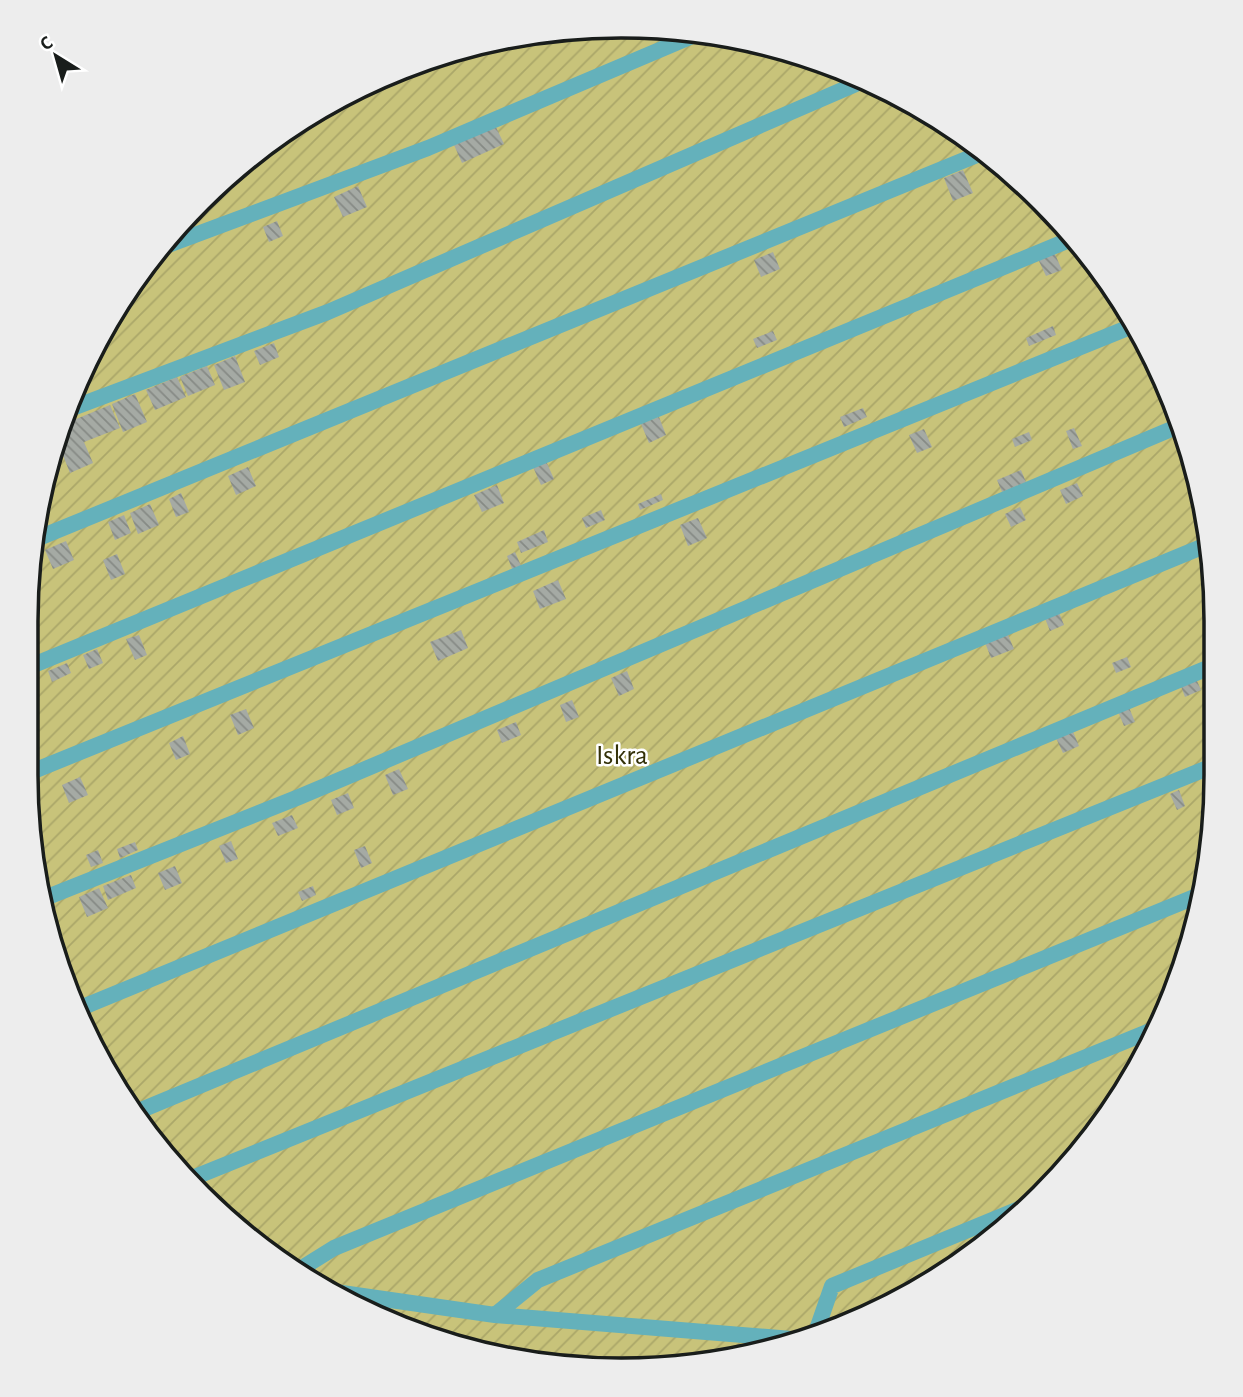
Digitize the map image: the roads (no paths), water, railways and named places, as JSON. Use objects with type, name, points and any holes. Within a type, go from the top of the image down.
[{"type":"lane","points":[[180,240],[428,148],[679,42]]},
{"type":"lane","points":[[80,405],[328,312],[851,86]]},
{"type":"lane","points":[[45,535],[973,157]]},
{"type":"lane","points":[[38,663],[1064,242]]},
{"type":"lane","points":[[38,770],[1125,329]]},
{"type":"lane","points":[[51,895],[312,792],[1172,429]]},
{"type":"lane","points":[[86,1006],[1200,548]]},
{"type":"lane","points":[[144,1109],[1204,670]]},
{"type":"lane","points":[[198,1176],[1204,769]]},
{"type":"lane","points":[[307,1265],[347,1242],[1191,898]]},
{"type":"lane","points":[[495,1315],[538,1280],[1144,1034]]},
{"type":"lane","points":[[819,1324],[832,1286],[1005,1215]]},
{"type":"lane","points":[[359,1295],[495,1315],[776,1338]]},
{"type":"park label","name":"Iskra","points":[[622,756]]}]
